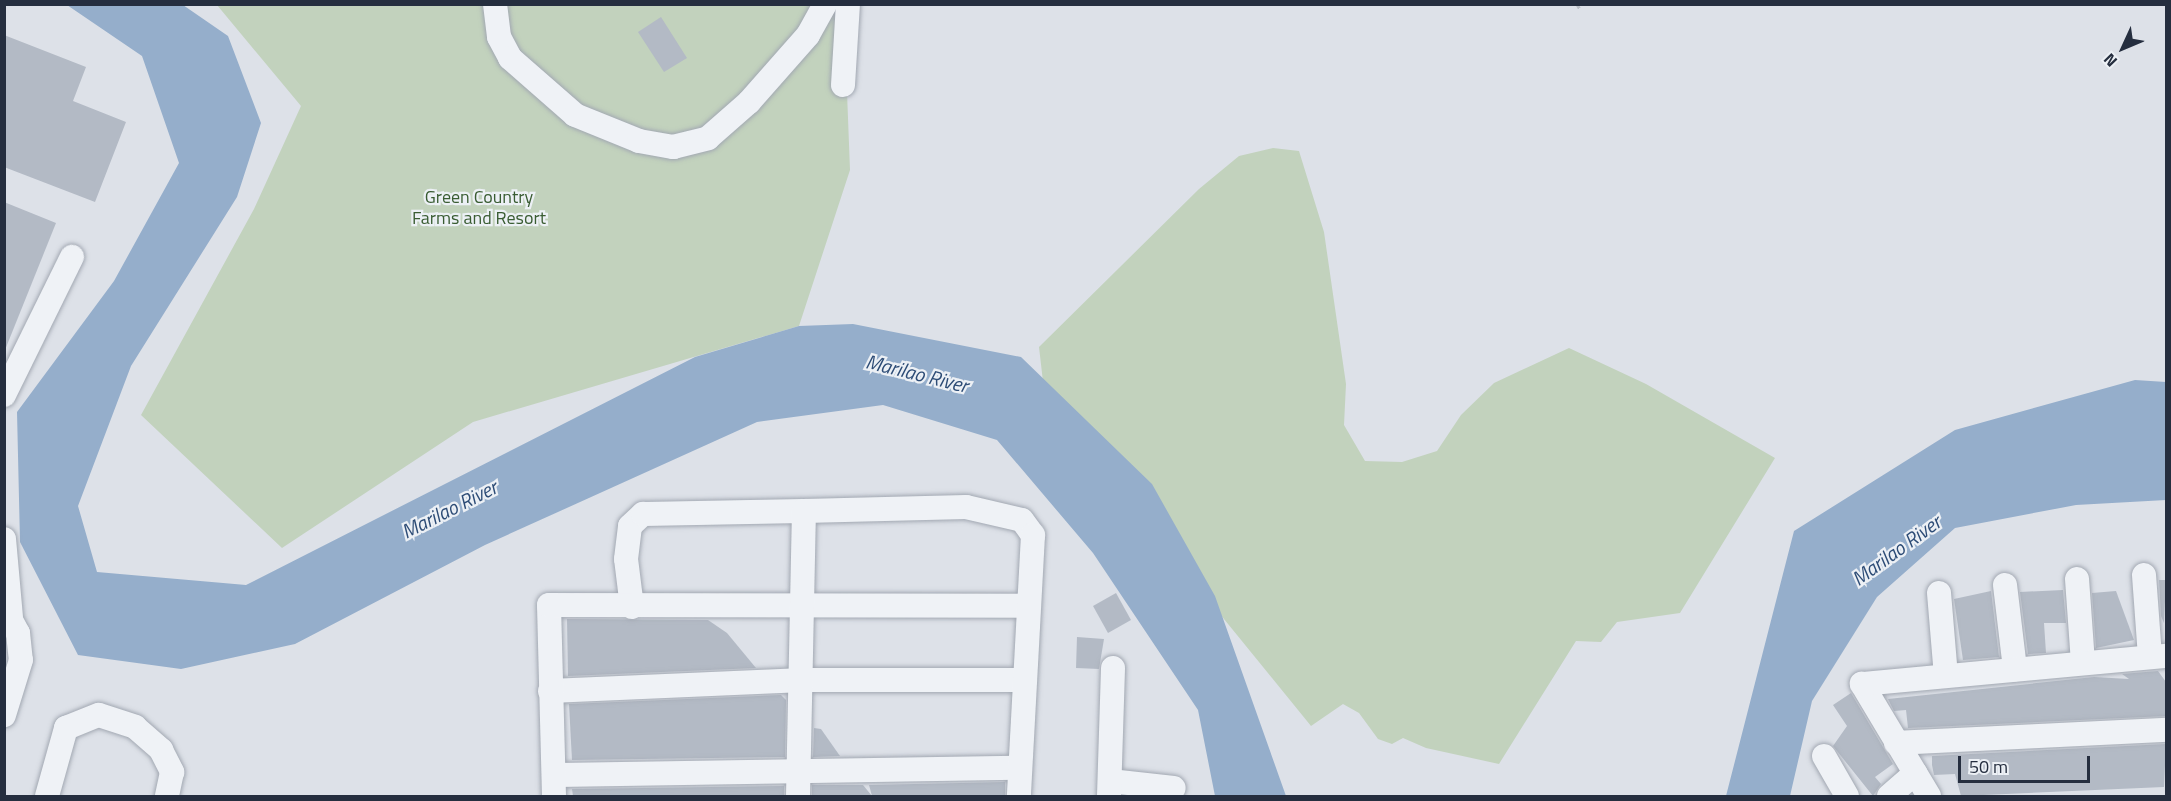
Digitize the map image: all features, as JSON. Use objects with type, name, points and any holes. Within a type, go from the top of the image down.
[{"type":"street","points":[[495,4],[499,37],[510,58],[575,115],[639,141],[673,147],[708,138],[749,102],[808,35],[825,4]]},
{"type":"street","points":[[843,85],[848,4]]},
{"type":"street","points":[[4,394],[72,257]]},
{"type":"street","points":[[632,607],[626,559],[630,525],[643,514],[966,507],[1022,520],[1033,535],[1018,796]]},
{"type":"street","points":[[798,796],[798,680],[803,604],[804,511]]},
{"type":"street","points":[[4,539],[8,612],[21,660],[4,715]]},
{"type":"street","points":[[1929,796],[1862,684],[2158,657],[2144,575]]},
{"type":"street","points":[[2077,579],[2083,663]]},
{"type":"street","points":[[2006,585],[2015,669]]},
{"type":"street","points":[[1939,593],[1946,676]]},
{"type":"street","points":[[1020,768],[798,769],[554,786],[549,605],[632,607],[803,604],[1028,606]]},
{"type":"street","points":[[1113,668],[1110,789],[1174,788]]},
{"type":"street","points":[[550,691],[798,680],[1025,680]]},
{"type":"street","points":[[47,796],[66,728],[99,716],[135,727],[161,750],[172,772],[166,796]]},
{"type":"street","points":[[1896,743],[2166,730]]},
{"type":"street","points":[[1824,756],[1847,796]]},
{"type":"street","points":[[1889,796],[1915,773]]},
{"type":"path","points":[[1577,4],[1581,10]]},
{"type":"green space","name":"Green Country Farms and Resort","points":[[217,5],[858,5],[844,14],[850,170],[799,326],[473,422],[282,548],[141,415],[254,209],[301,106]]},
{"type":"green space","points":[[1273,148],[1299,151],[1324,232],[1346,384],[1344,425],[1365,461],[1402,462],[1437,451],[1461,415],[1494,383],[1569,348],[1646,384],[1775,458],[1680,613],[1617,622],[1601,642],[1576,641],[1499,764],[1426,748],[1403,738],[1392,744],[1378,739],[1359,713],[1343,704],[1311,726],[1045,399],[1039,347],[1199,189],[1239,156]]},
{"type":"water","name":"Marilao River","points":[[67,5],[183,5],[228,36],[261,123],[237,197],[131,366],[78,506],[97,572],[246,585],[695,357],[799,326],[853,324],[1021,357],[1152,484],[1215,596],[1286,796],[1215,796],[1198,710],[1093,553],[997,440],[883,405],[757,422],[485,545],[295,644],[181,669],[78,655],[20,542],[17,412],[114,281],[179,163],[142,56]]},
{"type":"water","name":"Marilao River","points":[[2135,380],[2166,382],[2166,500],[2076,505],[1955,528],[1877,597],[1812,701],[1790,796],[1726,796],[1794,531],[1955,430]]},
{"type":"building","points":[[661,17],[687,58],[664,72],[638,32]]},
{"type":"building","points":[[4,35],[86,67],[73,101],[126,122],[95,202],[4,167]]},
{"type":"building","points":[[4,202],[56,223],[5,350],[4,350]]},
{"type":"building","points":[[2159,580],[2166,580],[2164,623],[2161,616]]},
{"type":"building","points":[[2063,590],[2066,623],[2044,623],[2046,653],[2028,654],[2020,592]]},
{"type":"building","points":[[1991,591],[1999,657],[1963,660],[1954,599]]},
{"type":"building","points":[[2116,591],[2134,640],[2096,648],[2092,593]]},
{"type":"building","points":[[1116,593],[1131,620],[1108,633],[1093,606]]},
{"type":"building","points":[[567,619],[708,620],[727,633],[756,668],[568,676]]},
{"type":"building","points":[[1077,637],[1104,639],[1099,669],[1076,668]]},
{"type":"building","points":[[2158,671],[2166,682],[2166,716],[1908,728],[1906,710],[1894,711],[1888,699],[2094,677],[2129,679],[2122,674]]},
{"type":"building","points":[[1851,693],[1893,764],[1875,777],[1881,784],[1873,796],[1833,746],[1847,726],[1833,705]]},
{"type":"building","points":[[781,695],[786,700],[785,757],[572,760],[569,704]]},
{"type":"building","points":[[814,728],[821,729],[840,756],[813,757]]},
{"type":"building","points":[[2166,744],[2164,787],[1961,796],[1955,774],[1934,775],[1932,765],[1932,756]]},
{"type":"building","points":[[1005,782],[1005,796],[872,796],[869,785]]},
{"type":"building","points":[[812,785],[863,785],[872,796],[812,796]]},
{"type":"building","points":[[784,786],[784,796],[573,796],[572,789]]}]
